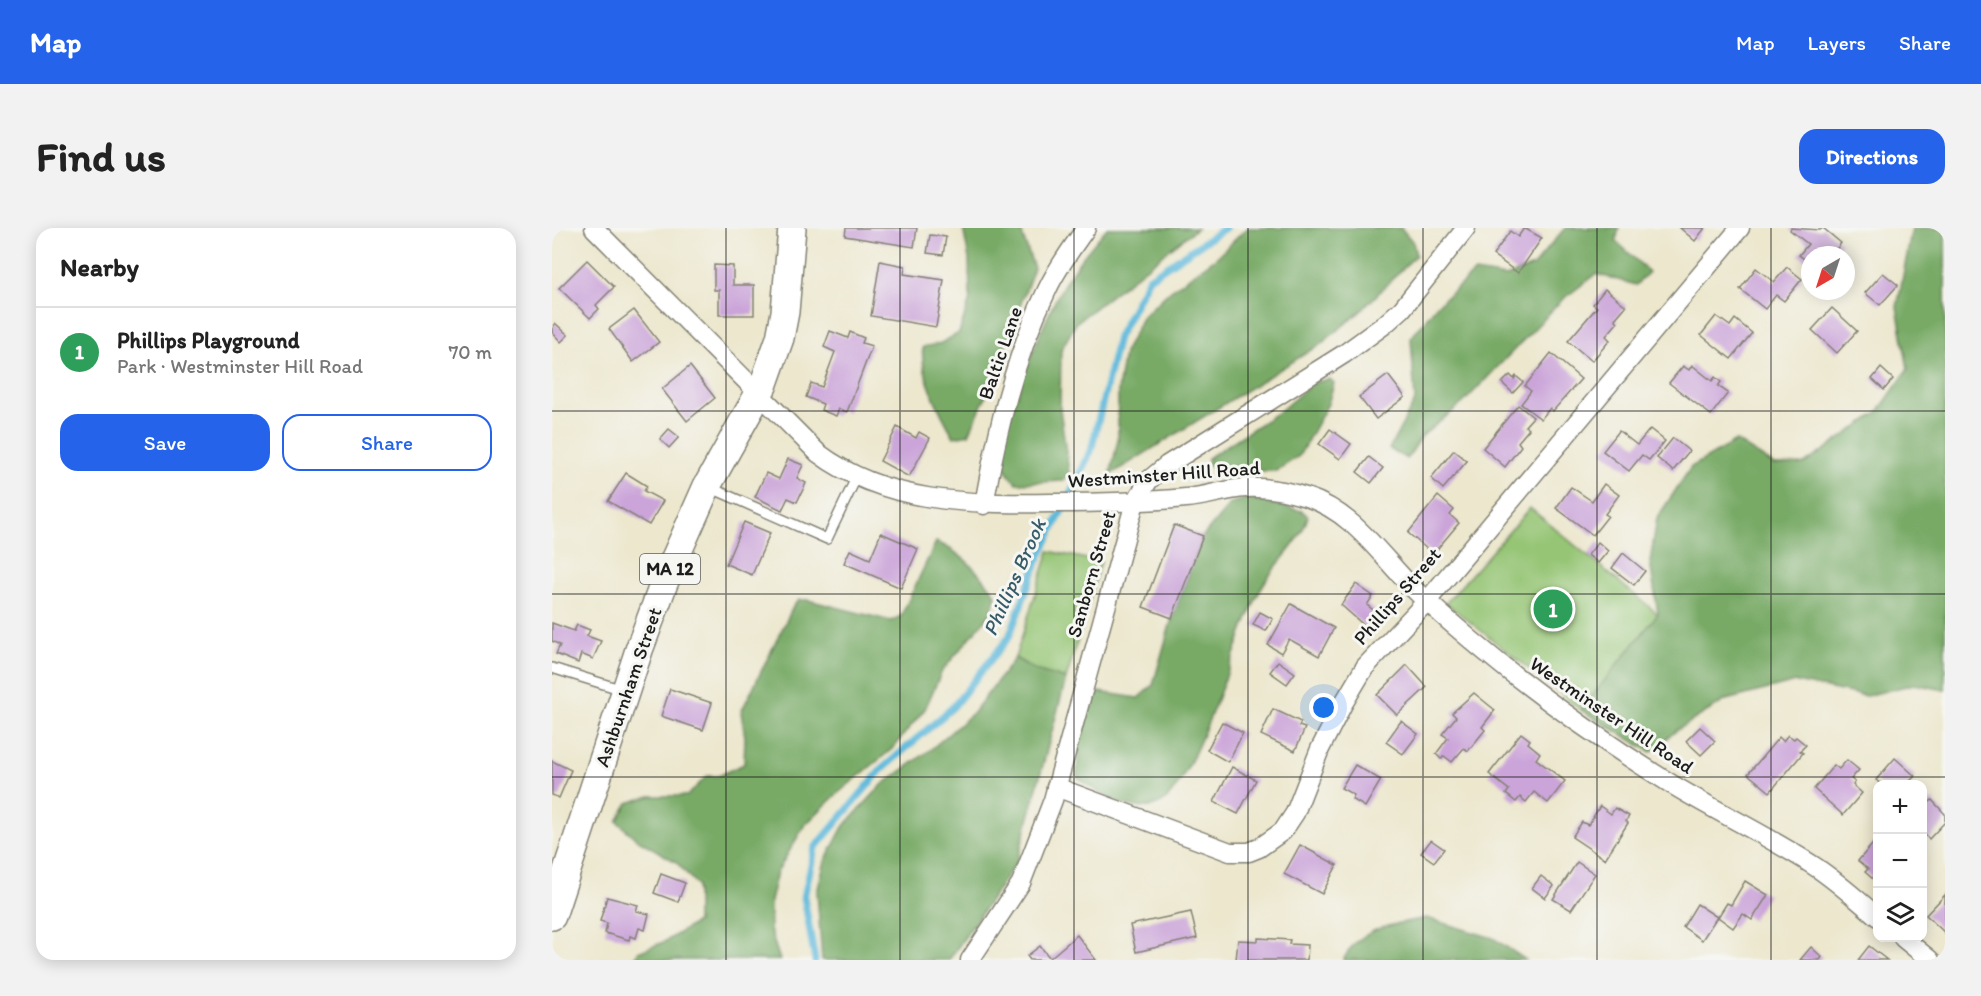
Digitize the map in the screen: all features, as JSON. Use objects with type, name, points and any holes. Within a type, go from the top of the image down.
[{"type":"main road","name":"Ashburnham Street","points":[[552,916],[626,690],[664,583],[707,486],[759,393],[780,338],[785,312],[792,228]]},
{"type":"street","name":"Westminster Hill Road","points":[[594,228],[818,453],[856,478],[917,496],[984,505],[1134,502],[1195,498],[1245,488],[1269,489],[1310,499],[1330,508],[1380,549],[1407,583],[1489,658],[1569,718],[1719,813],[1809,862],[1873,913]]},
{"type":"street","name":"Baltic Lane","points":[[984,505],[1004,406],[1022,350],[1047,290],[1086,228]]},
{"type":"street","name":"Sanborn Street","points":[[970,960],[1021,883],[1056,787],[1134,502],[1149,480],[1167,465],[1344,354],[1384,325],[1402,309],[1466,228]]},
{"type":"street","name":"Phillips Street","points":[[1056,787],[1213,847],[1238,853],[1259,848],[1276,838],[1295,813],[1320,749],[1365,667],[1427,601],[1740,228]]},
{"type":"street","points":[[1908,942],[1930,960]]},
{"type":"lane","points":[[707,486],[827,539],[856,478]]},
{"type":"lane","points":[[552,668],[626,690]]},
{"type":"green space","points":[[963,228],[1020,228],[1034,268],[990,387],[969,434],[954,437],[937,405],[928,381],[924,369],[923,347],[941,343],[959,333],[970,299],[969,259]]},
{"type":"green space","points":[[1107,228],[1197,228],[1077,322],[1061,350],[1060,409],[1069,472],[1064,481],[1017,483],[1010,476],[1003,461],[1003,446],[1014,403],[1042,329],[1063,286]]},
{"type":"green space","points":[[1247,228],[1401,228],[1413,242],[1416,255],[1361,311],[1321,344],[1110,475],[1118,440],[1118,390],[1124,353],[1143,316],[1171,290],[1217,257]]},
{"type":"green space","points":[[1565,228],[1619,228],[1616,241],[1649,272],[1636,285],[1596,274],[1562,300],[1463,403],[1422,436],[1407,459],[1389,449],[1415,401],[1411,338],[1437,305],[1475,272],[1506,277],[1533,266]]},
{"type":"green space","points":[[1912,228],[1945,228],[1945,690],[1914,684],[1866,696],[1796,682],[1726,700],[1677,730],[1651,752],[1581,710],[1658,614],[1650,562],[1657,518],[1691,467],[1736,441],[1774,465],[1804,464],[1878,412],[1908,369],[1897,307]]},
{"type":"green space","points":[[1330,379],[1334,383],[1328,404],[1299,456],[1276,471],[1217,470],[1207,465],[1208,458],[1280,411],[1314,382]]},
{"type":"green space","points":[[1249,498],[1302,511],[1308,516],[1305,526],[1257,596],[1204,732],[1187,768],[1170,796],[1150,807],[1117,802],[1077,777],[1080,744],[1093,702],[1099,692],[1138,698],[1153,685],[1172,618],[1203,536],[1231,503]]},
{"type":"green space","points":[[1530,508],[1658,614],[1581,710],[1446,603]]},
{"type":"green space","points":[[936,542],[962,557],[990,587],[996,595],[991,613],[942,671],[925,709],[892,749],[837,794],[804,826],[777,872],[770,901],[770,930],[780,960],[633,960],[638,952],[666,941],[697,922],[697,885],[676,862],[635,838],[617,821],[628,803],[650,796],[687,796],[707,776],[718,776],[744,764],[745,737],[741,712],[794,605],[799,600],[808,600],[891,621],[901,616]]},
{"type":"green space","points":[[1049,551],[1101,562],[1066,679],[1035,670],[1015,658]]},
{"type":"green space","points":[[1015,658],[1035,670],[1066,679],[1017,862],[949,960],[822,960],[817,892],[825,861],[843,827],[882,785],[930,750],[973,713]]},
{"type":"green space","points":[[1426,918],[1493,938],[1526,960],[1343,960],[1358,940],[1368,934],[1390,925]]},
{"type":"building","points":[[846,228],[917,228],[914,247],[845,236]]},
{"type":"building","points":[[1524,228],[1542,238],[1518,273],[1493,255],[1510,231],[1518,237]]},
{"type":"building","points":[[1680,228],[1705,228],[1695,241]]},
{"type":"building","points":[[1791,228],[1820,230],[1823,228],[1841,243],[1839,246],[1806,246],[1808,244],[1790,230]]},
{"type":"building","points":[[930,235],[946,237],[943,255],[927,253]]},
{"type":"building","points":[[587,260],[614,287],[596,305],[599,309],[590,318],[559,288]]},
{"type":"building","points":[[880,261],[905,266],[904,274],[944,280],[936,327],[871,316]]},
{"type":"building","points":[[714,265],[733,266],[733,285],[754,285],[754,315],[719,315],[719,290],[714,290]]},
{"type":"building","points":[[1787,267],[1801,278],[1784,301],[1776,295],[1765,309],[1740,289],[1756,268],[1774,282]]},
{"type":"building","points":[[1883,273],[1898,285],[1880,305],[1865,293]]},
{"type":"building","points":[[1605,289],[1626,306],[1615,319],[1618,322],[1606,336],[1610,340],[1592,361],[1568,341],[1597,307],[1593,304]]},
{"type":"building","points":[[1832,308],[1857,331],[1837,353],[1812,330]]},
{"type":"building","points":[[634,310],[659,342],[633,362],[609,329]]},
{"type":"building","points":[[1716,316],[1730,326],[1735,319],[1752,333],[1731,359],[1701,335]]},
{"type":"building","points":[[555,323],[568,335],[561,342],[552,332]]},
{"type":"building","points":[[830,331],[848,338],[850,332],[864,338],[862,343],[872,346],[847,412],[839,409],[836,416],[821,410],[823,404],[806,397],[811,383],[822,387],[835,352],[824,347]]},
{"type":"building","points":[[1551,353],[1581,379],[1553,411],[1550,408],[1541,419],[1521,404],[1531,391],[1525,386]]},
{"type":"building","points":[[1692,365],[1712,381],[1715,377],[1721,382],[1718,386],[1728,393],[1711,415],[1669,383],[1683,366],[1689,370]]},
{"type":"building","points":[[690,366],[715,398],[687,421],[662,389]]},
{"type":"building","points":[[1881,368],[1893,379],[1884,390],[1872,379]]},
{"type":"building","points":[[1388,375],[1405,397],[1376,419],[1359,397]]},
{"type":"building","points":[[1510,375],[1514,379],[1516,376],[1523,382],[1513,393],[1502,383]]},
{"type":"building","points":[[1518,405],[1533,417],[1525,426],[1529,429],[1518,442],[1521,446],[1505,467],[1483,448]]},
{"type":"building","points":[[897,427],[916,438],[919,432],[930,438],[909,477],[880,461]]},
{"type":"building","points":[[669,429],[679,437],[669,448],[660,439]]},
{"type":"building","points":[[1330,429],[1351,444],[1340,459],[1319,444]]},
{"type":"building","points":[[1650,429],[1665,441],[1649,460],[1642,455],[1629,471],[1603,451],[1619,431],[1637,445]]},
{"type":"building","points":[[1673,438],[1689,451],[1673,471],[1657,458]]},
{"type":"building","points":[[1454,450],[1467,461],[1443,489],[1431,478]]},
{"type":"building","points":[[1369,457],[1383,468],[1371,483],[1357,472]]},
{"type":"building","points":[[788,459],[803,465],[797,478],[806,483],[797,502],[788,498],[782,510],[755,497],[766,473],[779,479]]},
{"type":"building","points":[[626,473],[647,486],[644,491],[663,501],[649,525],[608,501]]},
{"type":"building","points":[[1604,484],[1619,495],[1605,514],[1608,516],[1593,535],[1556,508],[1571,487],[1592,501]]},
{"type":"building","points":[[1438,496],[1454,510],[1450,515],[1459,523],[1433,554],[1408,533]]},
{"type":"building","points":[[744,522],[770,533],[752,575],[726,564]]},
{"type":"building","points":[[1174,525],[1203,536],[1172,618],[1143,607]]},
{"type":"building","points":[[881,533],[918,549],[901,588],[844,563],[850,550],[870,559]]},
{"type":"building","points":[[1598,542],[1608,551],[1598,563],[1588,555]]},
{"type":"building","points":[[1623,553],[1645,571],[1634,585],[1612,568]]},
{"type":"building","points":[[1356,584],[1373,596],[1367,605],[1377,613],[1367,628],[1341,605]]},
{"type":"building","points":[[1291,604],[1334,628],[1319,656],[1289,639],[1281,653],[1268,645]]},
{"type":"building","points":[[1260,612],[1273,619],[1266,631],[1253,625]]},
{"type":"building","points":[[552,623],[574,631],[577,625],[590,630],[587,636],[601,641],[593,659],[581,654],[578,663],[556,654],[560,645],[552,641]]},
{"type":"building","points":[[1278,661],[1295,673],[1287,684],[1270,672]]},
{"type":"building","points":[[1407,665],[1427,687],[1397,715],[1377,695]]},
{"type":"building","points":[[670,689],[712,703],[703,730],[661,716]]},
{"type":"building","points":[[1474,693],[1495,710],[1482,727],[1485,730],[1468,751],[1464,748],[1452,762],[1444,756],[1441,759],[1436,754],[1448,738],[1442,734],[1456,717],[1452,713]]},
{"type":"building","points":[[1273,709],[1301,722],[1299,726],[1305,728],[1295,751],[1261,735]]},
{"type":"building","points":[[1401,721],[1418,734],[1403,754],[1386,742]]},
{"type":"building","points":[[1222,722],[1243,733],[1228,762],[1207,750]]},
{"type":"building","points":[[1700,727],[1715,741],[1701,755],[1686,741]]},
{"type":"building","points":[[1521,733],[1530,740],[1528,743],[1540,753],[1536,759],[1565,781],[1548,803],[1534,792],[1526,802],[1520,797],[1516,802],[1506,794],[1509,790],[1489,774]]},
{"type":"building","points":[[1788,735],[1794,739],[1796,737],[1806,745],[1800,751],[1803,753],[1770,792],[1748,774],[1779,737],[1783,741]]},
{"type":"building","points":[[1895,758],[1915,776],[1911,780],[1876,780]]},
{"type":"building","points":[[1847,760],[1859,770],[1851,779],[1855,782],[1853,785],[1862,793],[1843,815],[1814,789],[1834,765],[1839,769]]},
{"type":"building","points":[[552,761],[571,770],[559,798],[552,795]]},
{"type":"building","points":[[1355,765],[1381,780],[1365,807],[1352,799],[1354,795],[1341,788]]},
{"type":"building","points":[[1232,767],[1256,780],[1238,814],[1214,802]]},
{"type":"building","points":[[1932,800],[1945,814],[1945,822],[1929,839],[1927,837],[1927,804]]},
{"type":"building","points":[[1600,806],[1611,814],[1615,808],[1629,816],[1626,821],[1628,823],[1605,859],[1572,837],[1582,822],[1588,825]]},
{"type":"building","points":[[1431,840],[1444,849],[1434,862],[1421,853]]},
{"type":"building","points":[[1873,844],[1873,879],[1865,872],[1868,869],[1858,861]]},
{"type":"building","points":[[1300,845],[1337,865],[1322,894],[1284,874]]},
{"type":"building","points":[[1577,862],[1595,874],[1571,910],[1553,899]]},
{"type":"building","points":[[661,874],[685,883],[678,902],[654,893]]},
{"type":"building","points":[[1541,876],[1554,886],[1545,898],[1532,888]]},
{"type":"building","points":[[1745,881],[1768,895],[1752,920],[1743,914],[1733,928],[1718,917],[1727,903],[1731,905]]},
{"type":"building","points":[[1945,895],[1945,933],[1927,916]]},
{"type":"building","points":[[607,897],[638,905],[636,911],[649,914],[645,930],[639,928],[636,938],[630,936],[629,940],[605,933],[607,923],[600,921]]},
{"type":"building","points":[[1697,904],[1717,917],[1702,940],[1683,927]]},
{"type":"building","points":[[1191,912],[1197,938],[1136,952],[1130,925]]},
{"type":"building","points":[[1077,935],[1096,960],[1030,960],[1027,956],[1040,946],[1050,958]]},
{"type":"building","points":[[1258,938],[1290,940],[1289,944],[1308,945],[1307,960],[1236,960],[1238,940],[1258,941]]},
{"type":"building","points":[[1869,946],[1887,960],[1858,960]]},
{"type":"building","points":[[1811,947],[1822,957],[1820,960],[1800,960]]},
{"type":"waterway","name":"Phillips Brook","points":[[815,960],[804,897],[815,848],[881,770],[953,707],[1009,637],[1037,562],[1091,451],[1118,337],[1149,278],[1225,228]]},
{"type":"place","name":"Phillips Playground","points":[[1553,609]]}]
